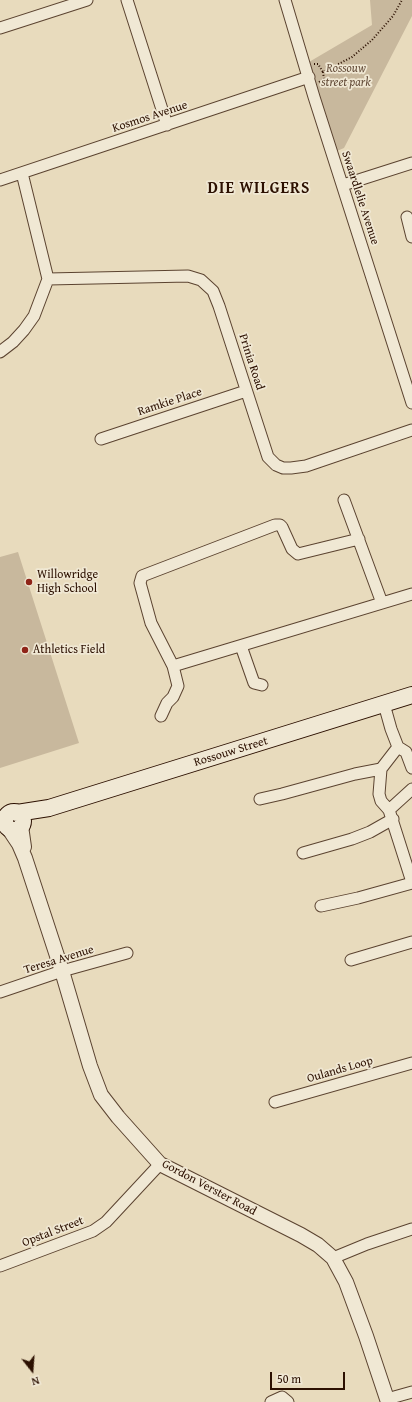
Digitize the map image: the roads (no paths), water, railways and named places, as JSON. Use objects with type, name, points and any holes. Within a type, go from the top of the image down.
[{"type":"main road","name":"Rossouw Street","points":[[10,823],[49,808],[412,694]]},
{"type":"street","points":[[0,28],[87,0]]},
{"type":"street","points":[[127,0],[167,125]]},
{"type":"street","name":"Swaardlelie Avenue","points":[[284,0],[412,403]]},
{"type":"street","name":"Kosmos Avenue","points":[[0,180],[167,125],[310,81]]},
{"type":"street","points":[[343,184],[412,162]]},
{"type":"street","points":[[0,352],[13,342],[34,316],[48,279],[22,173]]},
{"type":"street","points":[[407,217],[412,237]]},
{"type":"street","name":"Prinia Road","points":[[48,279],[188,276],[201,280],[213,291],[219,306],[268,456],[276,465],[283,468],[306,466],[412,430]]},
{"type":"street","name":"Ramkie Place","points":[[101,438],[246,391]]},
{"type":"street","points":[[344,500],[382,603]]},
{"type":"street","points":[[161,716],[178,686],[173,666],[151,623],[140,584],[142,576],[275,525],[280,525],[282,527],[292,549],[298,554],[359,539]]},
{"type":"street","points":[[173,666],[412,594]]},
{"type":"street","points":[[242,646],[254,683],[262,685]]},
{"type":"street","points":[[384,704],[398,747],[406,752],[411,763]]},
{"type":"street","points":[[321,906],[364,896],[412,882],[409,863],[391,814],[381,801],[379,794],[381,769],[398,747]]},
{"type":"street","points":[[260,798],[282,794],[354,774],[381,769]]},
{"type":"street","points":[[303,853],[352,839],[370,832],[391,814],[412,789]]},
{"type":"street","name":"Gordon Verster Road","points":[[10,823],[25,858],[62,970],[90,1066],[102,1095],[118,1117],[160,1164],[301,1235],[318,1245],[332,1258],[346,1282],[366,1336],[387,1401]]},
{"type":"street","points":[[351,960],[412,942]]},
{"type":"street","name":"Teresa Avenue","points":[[0,992],[62,970],[127,953]]},
{"type":"street","name":"Oulands Loop","points":[[274,1102],[412,1063]]},
{"type":"street","name":"Opstal Street","points":[[0,1266],[88,1234],[99,1227],[160,1164]]},
{"type":"street","points":[[332,1258],[367,1244],[412,1229]]},
{"type":"street","points":[[387,1401],[412,1392]]},
{"type":"street","points":[[271,1402],[282,1397],[288,1402]]},
{"type":"place","name":"Willowridge High School","points":[[29,582]]},
{"type":"place","name":"Athletics Field","points":[[25,650]]},
{"type":"district","name":"DIE WILGERS","points":[[259,189]]},
{"type":"park label","name":"Rossouw street park","points":[[346,76]]}]
